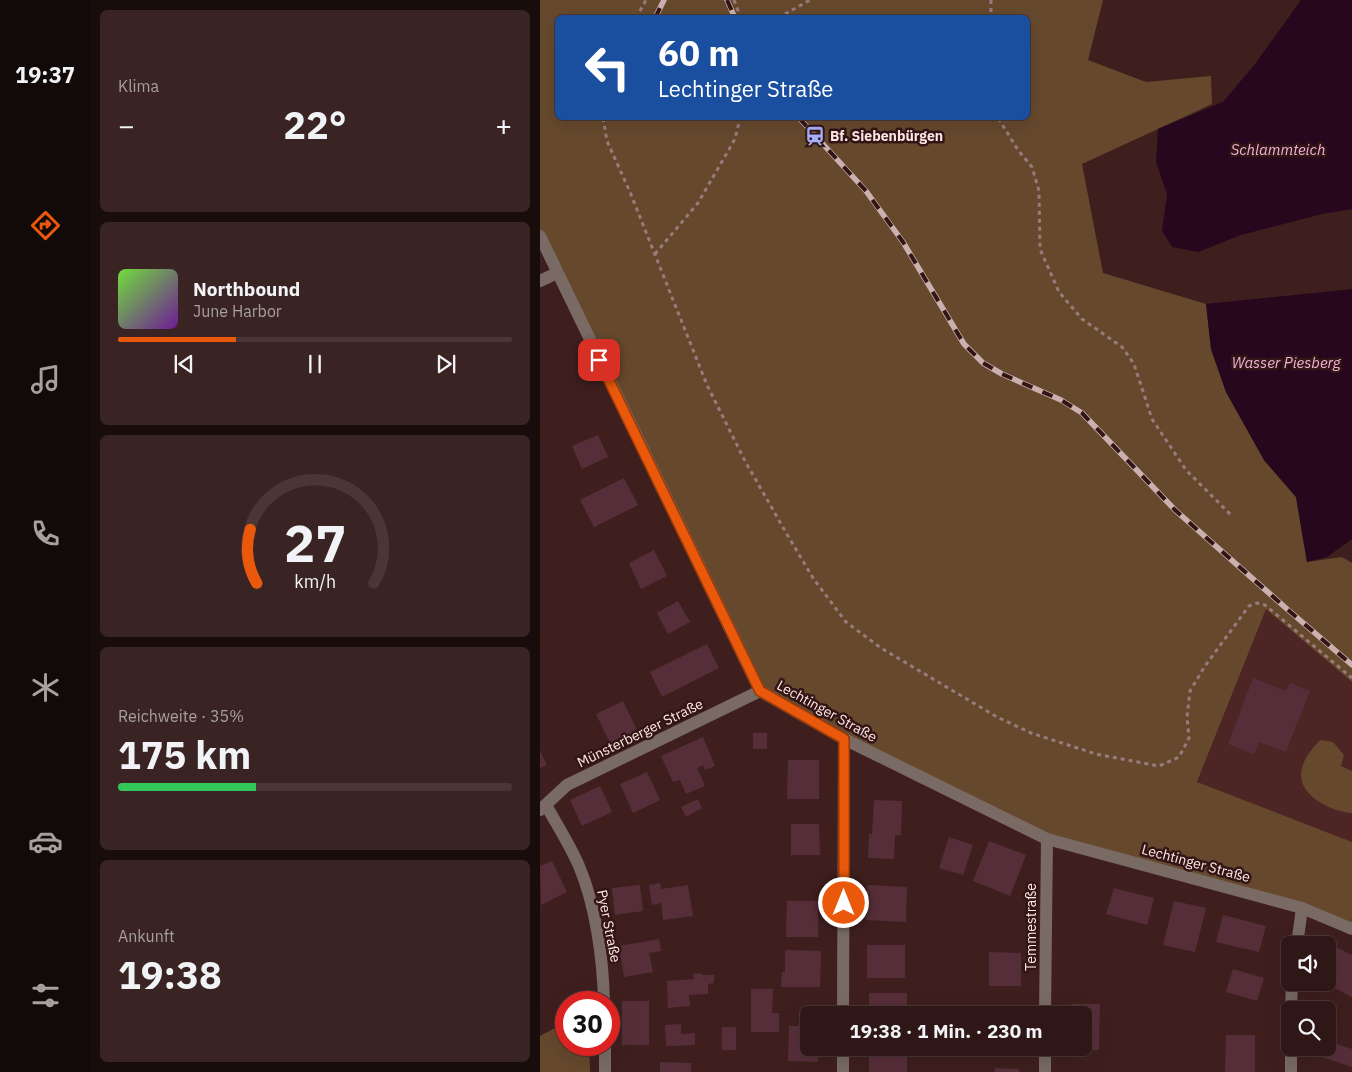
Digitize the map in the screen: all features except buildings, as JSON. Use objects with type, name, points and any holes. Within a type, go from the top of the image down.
[{"type":"street","name":"Lechtinger Straße","points":[[540,236],[760,691],[844,739],[1048,839],[1302,908],[1352,929]]},
{"type":"street","points":[[540,281],[557,273]]},
{"type":"street","name":"Münsterberger Straße","points":[[543,808],[567,785],[760,691]]},
{"type":"street","points":[[844,739],[844,1006]]},
{"type":"street","name":"Pyer Straße","points":[[543,808],[579,866],[594,915],[604,979],[604,991]]},
{"type":"street","name":"Temmestraße","points":[[1046,1006],[1048,839]]},
{"type":"street","points":[[1298,936],[1302,908]]},
{"type":"street","points":[[605,1056],[605,1072]]},
{"type":"street","points":[[843,1056],[843,1072]]},
{"type":"street","points":[[1045,1056],[1045,1072]]},
{"type":"street","points":[[1291,1056],[1291,1072]]},
{"type":"path","points":[[638,15],[646,0]]},
{"type":"path","points":[[734,0],[740,15]]},
{"type":"path","points":[[783,15],[810,0]]},
{"type":"path","points":[[991,0],[991,15]]},
{"type":"path","points":[[603,120],[607,142],[630,192],[706,385],[745,461],[788,536],[813,578],[846,622],[881,648],[997,717],[1031,733],[1096,754],[1159,766],[1179,757],[1189,738],[1187,717],[1190,691],[1205,666],[1249,606],[1257,603],[1265,604],[1352,678]]},
{"type":"path","points":[[655,254],[698,203],[735,139],[740,120]]},
{"type":"path","points":[[1000,120],[1018,150],[1032,167],[1039,191],[1040,249],[1059,292],[1082,319],[1122,347],[1134,364],[1152,419],[1186,470],[1233,517]]},
{"type":"shaded area","points":[[540,0],[1103,0],[1088,60],[1146,82],[1211,76],[1212,104],[1082,164],[1103,273],[1206,304],[1211,349],[1226,392],[1264,460],[1296,497],[1307,562],[1342,557],[1352,563],[1352,682],[1266,609],[1197,782],[1352,842],[1352,929],[1047,839],[760,691],[540,236]]},
{"type":"shaded area","points":[[1266,609],[1352,682],[1352,842],[1197,783]]},
{"type":"shaded area","points":[[1320,740],[1333,742],[1344,755],[1341,766],[1352,771],[1352,813],[1336,810],[1319,802],[1306,790],[1302,782],[1303,764],[1310,751]]},
{"type":"shaded area","points":[[555,1028],[555,1056],[589,1056],[590,1072],[540,1072],[540,1036]]},
{"type":"water","name":"Schlammteich","points":[[1301,0],[1352,0],[1352,209],[1322,214],[1241,235],[1198,252],[1172,247],[1162,231],[1167,194],[1156,162],[1158,129],[1223,102],[1255,64]]},
{"type":"water","name":"Wasser Piesberg","points":[[1352,289],[1352,539],[1327,557],[1307,562],[1296,497],[1264,460],[1226,392],[1211,349],[1206,304]]},
{"type":"railway","points":[[656,15],[664,0]]},
{"type":"railway","points":[[727,0],[734,15]]},
{"type":"railway","points":[[801,120],[866,191],[903,242],[964,344],[983,363],[1002,374],[1061,400],[1082,413],[1175,510],[1352,665]]},
{"type":"place","name":"Bf. Siebenbürgen","points":[[815,136]]},
{"type":"route","points":[[599,360],[760,691],[844,739],[844,903]]}]
